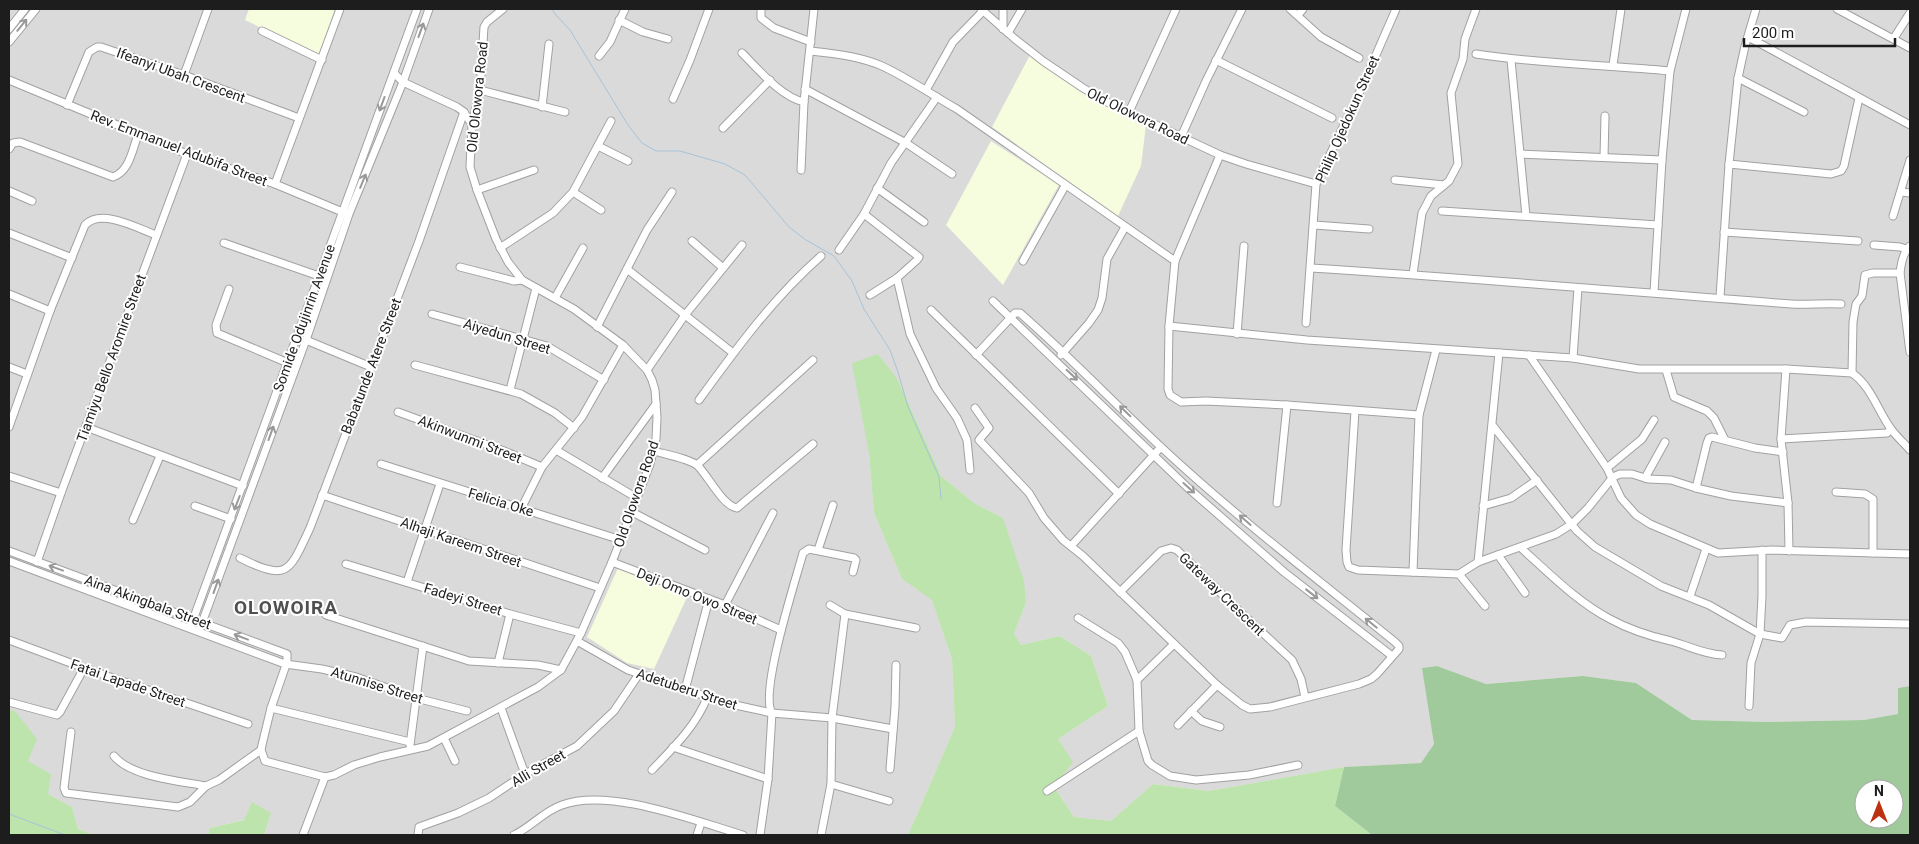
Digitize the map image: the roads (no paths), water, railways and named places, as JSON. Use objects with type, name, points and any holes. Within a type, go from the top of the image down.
[{"type":"street","points":[[9,29],[24,9]]},
{"type":"street","points":[[9,42],[36,9]]},
{"type":"street","points":[[184,75],[208,9]]},
{"type":"street","points":[[275,184],[340,9]]},
{"type":"street","name":"Somide Odujinrin Avenue","points":[[190,628],[319,276],[346,213],[418,9]]},
{"type":"street","points":[[199,631],[306,340],[346,213],[403,82],[429,9]]},
{"type":"street","name":"Old Olowora Road","points":[[325,777],[410,746],[428,746],[538,687],[561,670],[581,633],[612,562],[654,451],[657,431],[656,404],[652,380],[647,370],[623,345],[555,298],[522,280],[500,248],[477,190],[470,167],[472,125],[480,90],[484,28],[487,22],[503,9]]},
{"type":"street","points":[[599,56],[610,42],[625,9]]},
{"type":"street","points":[[673,99],[709,9]]},
{"type":"street","points":[[761,9],[761,18],[774,28],[811,42]]},
{"type":"street","points":[[801,170],[804,102],[814,9]]},
{"type":"street","points":[[1003,9],[1005,31]]},
{"type":"street","points":[[1005,31],[1022,9]]},
{"type":"street","points":[[1129,112],[1176,9]]},
{"type":"street","points":[[1181,137],[1216,60],[1242,9]]},
{"type":"street","points":[[1290,9],[1321,37],[1359,58]]},
{"type":"street","points":[[1298,16],[1303,9]]},
{"type":"street","name":"Philip Ojedokun Street","points":[[1306,323],[1316,184],[1362,87],[1396,9]]},
{"type":"street","points":[[1413,274],[1422,213],[1431,196],[1444,185],[1454,173],[1458,164],[1451,93],[1463,59],[1464,39],[1476,9]]},
{"type":"street","points":[[1613,66],[1621,9]]},
{"type":"street","points":[[1654,292],[1662,160],[1670,71],[1686,9]]},
{"type":"street","points":[[1720,297],[1729,164],[1738,78],[1756,9]]},
{"type":"street","points":[[1837,9],[1910,48]]},
{"type":"street","points":[[926,90],[954,42],[982,10]]},
{"type":"street","name":"Old Olowora Road","points":[[982,10],[1043,61],[1083,88],[1129,112],[1220,155],[1316,184]]},
{"type":"street","points":[[1894,38],[1910,12]]},
{"type":"street","points":[[619,20],[643,32],[668,39]]},
{"type":"street","points":[[262,31],[322,60]]},
{"type":"street","points":[[1748,37],[1910,125]]},
{"type":"street","points":[[542,107],[549,44]]},
{"type":"street","name":"Ifeanyi Ubah Crescent","points":[[67,105],[89,52],[97,47],[114,50],[299,118]]},
{"type":"street","points":[[810,51],[838,55],[880,65],[926,90],[957,109],[1175,261]]},
{"type":"street","points":[[742,53],[794,100],[804,102]]},
{"type":"street","points":[[1476,54],[1511,60],[1670,71]]},
{"type":"street","points":[[1216,60],[1332,118]]},
{"type":"street","points":[[1511,60],[1526,216]]},
{"type":"street","points":[[394,73],[403,82],[434,95],[464,112],[472,125]]},
{"type":"street","points":[[1738,78],[1804,112]]},
{"type":"street","name":"Rev. Emmanuel Adubifa Street","points":[[9,80],[138,135],[275,184],[346,213]]},
{"type":"street","points":[[723,128],[770,80]]},
{"type":"street","points":[[806,89],[906,143],[952,174]]},
{"type":"street","points":[[480,90],[566,112]]},
{"type":"street","points":[[839,250],[864,214],[892,163],[937,97]]},
{"type":"street","points":[[1729,164],[1831,174],[1840,171],[1844,166],[1859,98]]},
{"type":"street","name":"Babatunde Atere Street","points":[[240,558],[267,570],[278,572],[288,569],[293,563],[310,528],[419,241],[464,112]]},
{"type":"street","points":[[1604,157],[1605,116]]},
{"type":"street","points":[[500,248],[553,213],[573,192],[611,121]]},
{"type":"street","points":[[9,148],[13,143],[20,142],[113,177],[122,173],[126,168],[138,135]]},
{"type":"street","points":[[598,146],[628,161]]},
{"type":"street","name":"Tiamiyu Bello Aromire Street","points":[[37,562],[187,154]]},
{"type":"street","points":[[1520,154],[1662,160]]},
{"type":"street","points":[[1220,155],[1175,261],[1169,326],[1168,389],[1170,395],[1181,402],[1206,401],[1286,405],[1419,415]]},
{"type":"street","points":[[1893,216],[1910,160]]},
{"type":"street","points":[[477,190],[534,170]]},
{"type":"street","points":[[1394,180],[1444,185]]},
{"type":"street","points":[[1023,261],[1065,186]]},
{"type":"street","points":[[877,188],[924,222]]},
{"type":"street","points":[[9,191],[32,201]]},
{"type":"street","points":[[573,192],[601,210]]},
{"type":"street","points":[[597,327],[651,224],[672,192]]},
{"type":"street","points":[[1901,192],[1910,193]]},
{"type":"street","points":[[1442,210],[1658,226]]},
{"type":"street","points":[[864,214],[918,255],[918,260],[896,278],[870,295]]},
{"type":"street","points":[[9,427],[50,310],[88,222],[98,218],[111,219],[156,235]]},
{"type":"street","points":[[1314,225],[1369,229]]},
{"type":"street","points":[[1057,361],[1089,324],[1098,310],[1102,298],[1107,259],[1124,227]]},
{"type":"street","points":[[1724,232],[1858,242]]},
{"type":"street","points":[[9,233],[72,258]]},
{"type":"street","points":[[692,241],[723,268]]},
{"type":"street","points":[[224,243],[319,276]]},
{"type":"street","points":[[647,370],[685,315],[742,245]]},
{"type":"street","points":[[1874,245],[1908,248],[1900,266],[1900,273],[1910,352]]},
{"type":"street","points":[[1237,334],[1244,246]]},
{"type":"street","points":[[555,298],[583,248]]},
{"type":"street","points":[[698,400],[733,353],[799,275],[821,256]]},
{"type":"street","points":[[460,266],[514,281],[522,280]]},
{"type":"street","points":[[1311,268],[1413,274],[1794,304],[1841,304]]},
{"type":"street","points":[[627,269],[733,353]]},
{"type":"street","points":[[1852,373],[1853,322],[1856,304],[1862,296],[1865,276],[1873,273],[1900,273]]},
{"type":"street","points":[[896,278],[910,334],[936,388],[957,418],[967,440],[970,470]]},
{"type":"street","points":[[510,390],[536,288]]},
{"type":"street","points":[[1573,358],[1578,288]]},
{"type":"street","points":[[229,289],[216,325],[217,333],[288,363]]},
{"type":"street","points":[[9,294],[50,310]]},
{"type":"street","points":[[993,301],[1188,488],[1284,572],[1392,656]]},
{"type":"street","points":[[931,310],[1119,494]]},
{"type":"street","points":[[975,408],[989,428],[980,437],[980,442],[1030,493],[1044,518],[1063,540],[1217,685],[1242,705],[1250,709],[1270,708],[1359,684],[1371,679],[1396,652],[1398,646],[1294,561],[1161,447],[1064,352],[1020,313],[1015,313],[976,355]]},
{"type":"street","name":"Aiyedun Street","points":[[432,314],[547,346],[604,380]]},
{"type":"street","points":[[1169,326],[1237,334],[1436,350],[1573,358],[1638,369],[1786,368],[1852,373],[1865,386],[1891,429],[1910,450]]},
{"type":"street","points":[[306,340],[371,367]]},
{"type":"street","points":[[522,508],[542,467],[574,428],[623,345]]},
{"type":"street","points":[[1413,572],[1419,415],[1436,350]]},
{"type":"street","points":[[1478,562],[1499,353]]},
{"type":"street","points":[[1528,355],[1613,477],[1622,498],[1636,515],[1650,524],[1706,549],[1722,553],[1762,550],[1910,554]]},
{"type":"street","points":[[697,465],[813,360]]},
{"type":"street","points":[[415,366],[510,390],[533,399],[574,428]]},
{"type":"street","points":[[9,367],[27,374]]},
{"type":"street","points":[[1786,368],[1781,439],[1788,503],[1789,551]]},
{"type":"street","points":[[1666,370],[1674,397],[1707,411],[1714,418],[1725,440]]},
{"type":"street","points":[[602,478],[656,404]]},
{"type":"street","points":[[1277,503],[1286,405]]},
{"type":"street","points":[[1355,411],[1347,562],[1349,567],[1358,570],[1459,574],[1478,562],[1547,539],[1572,524],[1588,508],[1613,477],[1626,474],[1671,480],[1732,496],[1788,503]]},
{"type":"street","name":"Akinwunmi Street","points":[[398,412],[542,467]]},
{"type":"street","points":[[1607,468],[1642,439],[1654,420]]},
{"type":"street","points":[[1493,426],[1584,538],[1605,553],[1661,586],[1709,605],[1760,634],[1782,638],[1790,625],[1806,622],[1910,624]]},
{"type":"street","points":[[86,427],[243,486]]},
{"type":"street","points":[[1781,439],[1887,433],[1891,429]]},
{"type":"street","points":[[1696,488],[1709,438],[1712,437],[1755,448],[1783,452]]},
{"type":"street","points":[[1645,478],[1665,442]]},
{"type":"street","points":[[654,451],[697,465],[722,496],[733,507],[737,508],[813,444]]},
{"type":"street","points":[[1071,546],[1161,447]]},
{"type":"street","points":[[556,450],[637,498]]},
{"type":"street","points":[[134,520],[160,456]]},
{"type":"street","name":"Felicia Oke","points":[[381,464],[620,540]]},
{"type":"street","points":[[9,476],[61,493]]},
{"type":"street","points":[[1483,506],[1511,498],[1537,480]]},
{"type":"street","points":[[407,582],[440,484]]},
{"type":"street","points":[[1836,492],[1865,494],[1873,499],[1873,553]]},
{"type":"street","name":"Alhaji Kareem Street","points":[[322,495],[600,588]]},
{"type":"street","points":[[818,550],[832,505]]},
{"type":"street","points":[[196,506],[230,519]]},
{"type":"street","points":[[632,512],[705,550]]},
{"type":"street","points":[[725,605],[773,514]]},
{"type":"street","name":"Gateway Crescent","points":[[1120,592],[1161,551],[1171,548],[1176,550],[1292,660],[1301,679],[1305,698]]},
{"type":"street","points":[[1521,548],[1557,580],[1609,619],[1652,637],[1672,641],[1704,653],[1722,655]]},
{"type":"street","points":[[1690,596],[1706,549]]},
{"type":"street","points":[[760,835],[768,779],[772,713],[769,707],[769,698],[781,630],[804,550],[818,550],[854,558],[856,560],[853,572]]},
{"type":"street","points":[[1749,706],[1751,663],[1760,634],[1762,550]]},
{"type":"street","name":"Aina Akingbala Street","points":[[9,551],[287,654],[285,664],[9,561]]},
{"type":"street","points":[[1498,555],[1525,593]]},
{"type":"street","points":[[1284,572],[1294,561]]},
{"type":"street","name":"Deji Omo Owo Street","points":[[612,562],[725,605],[781,630]]},
{"type":"street","name":"Fadeyi Street","points":[[346,564],[510,614],[581,633]]},
{"type":"street","points":[[1459,574],[1485,606]]},
{"type":"street","points":[[685,690],[709,599]]},
{"type":"street","points":[[830,605],[845,614],[916,628]]},
{"type":"street","points":[[498,663],[510,614]]},
{"type":"street","points":[[821,835],[831,784],[832,718],[845,614]]},
{"type":"street","points":[[326,615],[469,661],[538,665],[561,670]]},
{"type":"street","points":[[1078,618],[1118,643],[1125,652],[1137,680],[1139,731],[1148,761],[1152,765],[1177,778],[1196,780],[1222,778],[1298,765]]},
{"type":"street","name":"Fatai Lapade Street","points":[[9,640],[84,668],[248,724]]},
{"type":"street","name":"Adetuberu Street","points":[[577,641],[639,674],[707,698],[772,713],[832,718],[893,729]]},
{"type":"street","points":[[1137,680],[1174,644]]},
{"type":"street","points":[[271,708],[410,746],[423,646]]},
{"type":"street","points":[[285,664],[271,708],[261,750],[265,761],[325,777],[303,835]]},
{"type":"street","name":"Atunnise Street","points":[[285,664],[322,669],[356,677],[416,698],[467,711]]},
{"type":"street","points":[[890,769],[896,665]]},
{"type":"street","points":[[9,702],[57,715],[84,668]]},
{"type":"street","name":"Alli Street","points":[[418,835],[419,827],[472,807],[525,774],[577,746],[594,732],[619,705],[639,674]]},
{"type":"street","points":[[1178,725],[1217,685]]},
{"type":"street","points":[[652,770],[693,725],[702,712],[707,698]]},
{"type":"street","points":[[501,708],[525,774]]},
{"type":"street","points":[[1191,711],[1202,721],[1220,727]]},
{"type":"street","points":[[1047,791],[1139,731]]},
{"type":"street","points":[[71,732],[64,788],[66,793],[178,807],[190,802],[206,786],[220,780],[261,750]]},
{"type":"street","points":[[444,738],[455,761]]},
{"type":"street","points":[[674,747],[768,779]]},
{"type":"street","points":[[114,756],[124,765],[133,769],[206,786]]},
{"type":"street","points":[[831,784],[888,801]]},
{"type":"street","points":[[514,835],[562,805],[583,800],[620,801],[744,835]]},
{"type":"street","points":[[697,835],[701,823]]},
{"type":"waterway","points":[[552,9],[570,30],[628,125],[642,143],[656,151],[680,151],[725,164],[745,175],[789,227],[806,240],[834,256],[852,281],[864,309],[890,350],[908,407],[939,477],[941,499]]},
{"type":"waterway","points":[[9,814],[65,835]]},
{"type":"district","name":"OLOWOIRA","points":[[286,607]]}]
